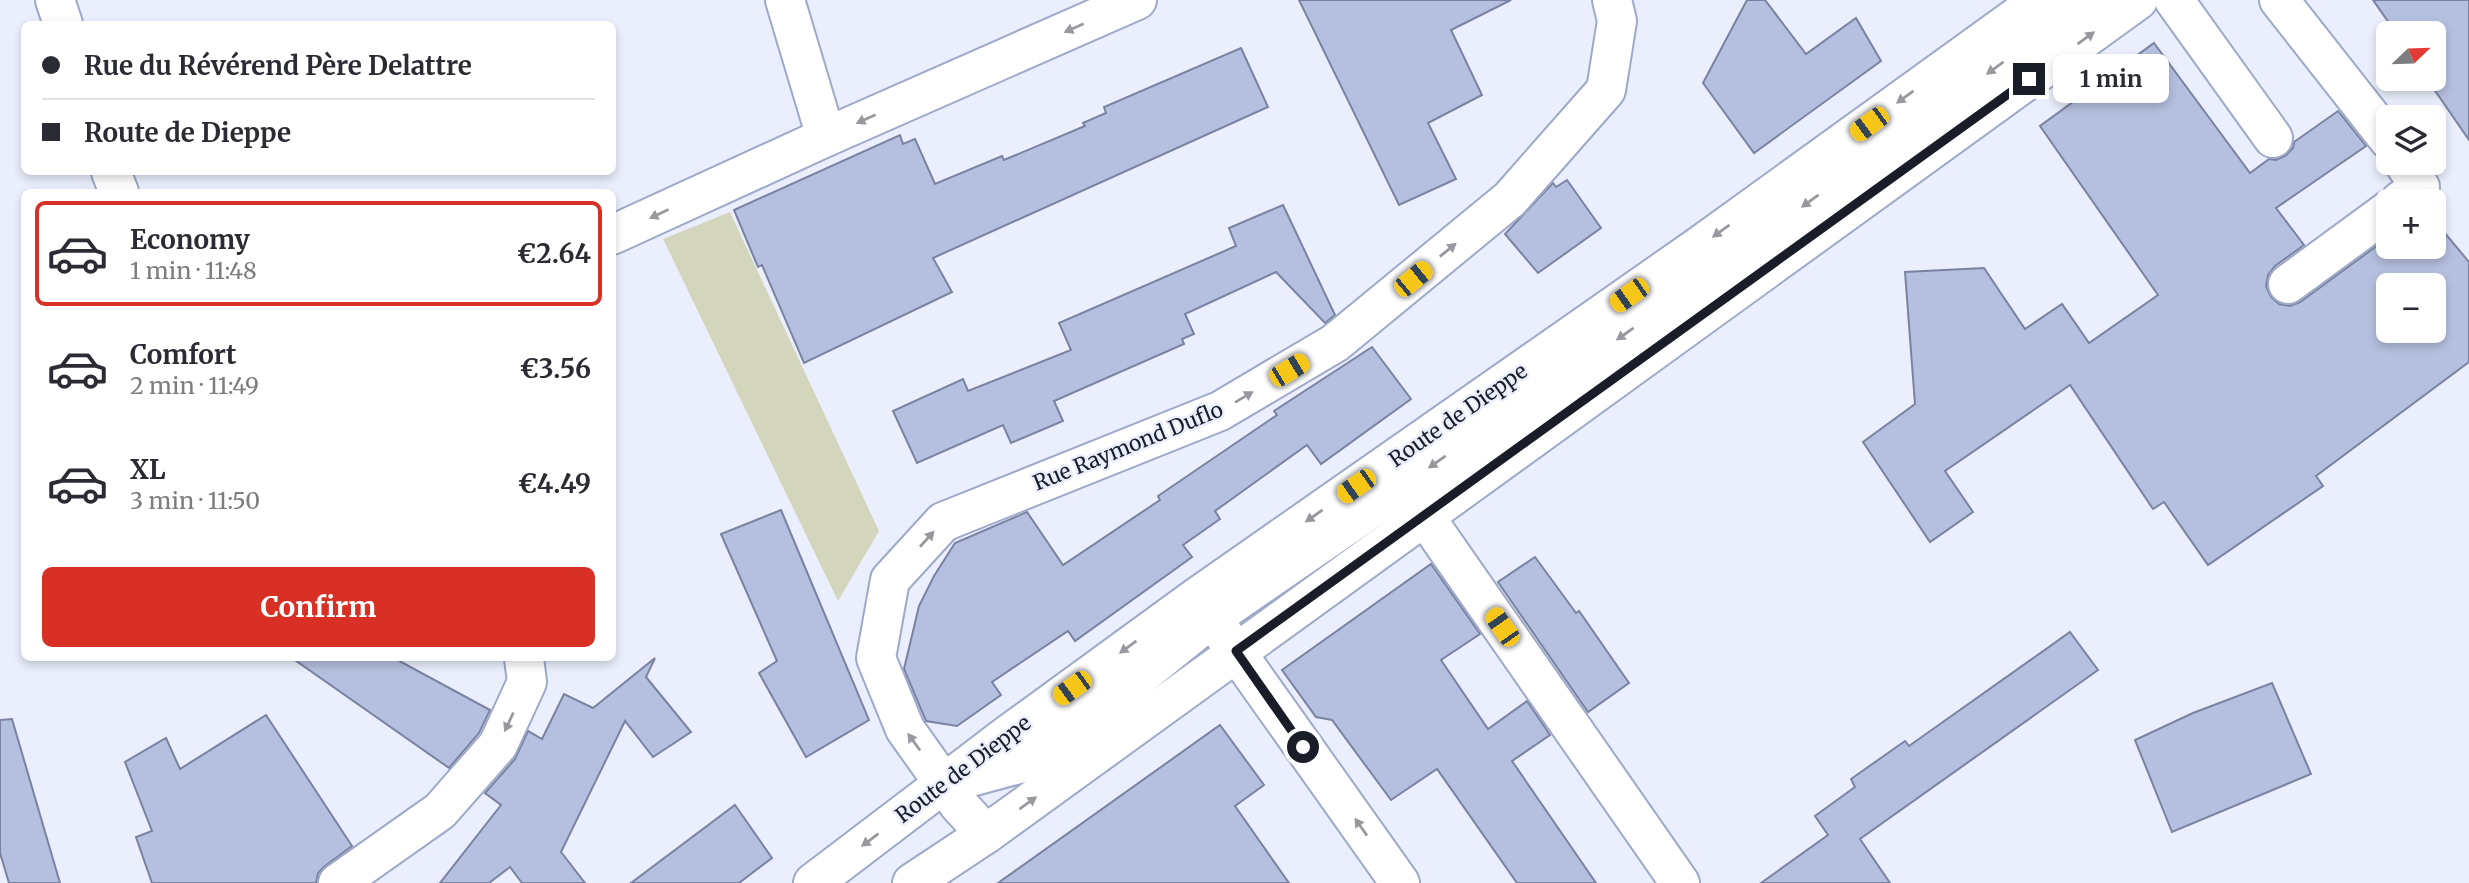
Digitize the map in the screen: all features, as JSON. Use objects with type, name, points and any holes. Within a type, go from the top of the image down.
[{"type":"main road","points":[[55,0],[62,21]]},
{"type":"main road","points":[[785,0],[825,137]]},
{"type":"main road","points":[[616,233],[825,137],[1137,0]]},
{"type":"main road","name":"Rue Raymond Duflo","points":[[986,834],[959,806],[905,729],[876,658],[890,580],[943,522],[1220,411],[1335,343],[1510,200],[1606,90],[1617,21],[1612,0]]},
{"type":"main road","name":"Route de Dieppe","points":[[813,883],[1002,739],[1204,607],[2040,0]]},
{"type":"main road","points":[[1400,883],[1204,607],[1635,327],[2090,0]]},
{"type":"main road","points":[[912,883],[986,834],[1423,514],[1702,317],[2138,0]]},
{"type":"main road","points":[[2174,0],[2273,138]]},
{"type":"main road","points":[[2279,0],[2376,123]]},
{"type":"main road","points":[[2412,175],[2420,187],[2417,189]]},
{"type":"main road","points":[[2288,285],[2368,219]]},
{"type":"main road","points":[[1423,514],[1680,883]]},
{"type":"main road","points":[[338,883],[440,811],[498,746],[527,682],[524,661]]},
{"type":"green space","points":[[730,212],[879,531],[838,601],[663,239]]},
{"type":"building","points":[[1299,0],[1511,0],[1451,30],[1482,95],[1428,123],[1456,179],[1399,205]]},
{"type":"building","points":[[1747,0],[1765,0],[1806,54],[1856,18],[1881,61],[1754,153],[1703,83]]},
{"type":"building","points":[[2373,0],[2469,0],[2469,140],[2435,91],[2446,91],[2446,21],[2388,21]]},
{"type":"building","points":[[2154,43],[2250,173],[2269,159],[2276,160],[2285,156],[2293,148],[2294,142],[2338,111],[2366,146],[2276,208],[2304,245],[2275,266],[2268,275],[2266,286],[2271,297],[2279,304],[2290,306],[2300,302],[2376,246],[2376,259],[2446,259],[2446,234],[2469,262],[2469,362],[2316,476],[2323,486],[2208,565],[2164,502],[2153,509],[2070,385],[1945,471],[1973,512],[1930,542],[1863,442],[1915,404],[1905,272],[1984,268],[2025,329],[2062,304],[2089,343],[2158,295],[2040,126]]},
{"type":"building","points":[[1241,48],[1268,107],[933,258],[952,292],[804,363],[762,265],[758,267],[734,210],[900,135],[903,144],[915,139],[935,184],[1002,156],[1004,160],[1085,126],[1083,123],[1106,113],[1104,107]]},
{"type":"building","points":[[1567,180],[1601,228],[1538,273],[1505,234],[1553,183],[1556,187]]},
{"type":"building","points":[[1283,205],[1335,315],[1325,323],[1276,272],[1185,314],[1194,334],[1182,339],[1184,344],[1054,401],[1063,421],[1011,443],[1003,425],[917,463],[893,411],[963,379],[968,391],[1071,350],[1059,323],[1236,246],[1229,228]]},
{"type":"building","points":[[1372,347],[1411,399],[1321,464],[1307,445],[1215,511],[1220,519],[1183,545],[1192,557],[1075,641],[1068,631],[992,682],[1001,695],[957,726],[926,721],[904,669],[919,606],[955,543],[1027,512],[1063,565],[1160,500],[1158,496],[1277,415],[1274,411]]},
{"type":"building","points":[[781,510],[869,720],[806,757],[759,673],[777,661],[721,534]]},
{"type":"building","points":[[1535,557],[1576,613],[1579,611],[1629,683],[1588,712],[1498,582]]},
{"type":"building","points":[[1431,564],[1480,634],[1441,660],[1488,729],[1527,701],[1550,735],[1512,761],[1596,883],[1517,883],[1437,769],[1391,800],[1332,720],[1316,717],[1282,670]]},
{"type":"building","points":[[2070,632],[2098,670],[1860,839],[1890,883],[1761,883],[1828,835],[1815,816],[1855,787],[1851,779],[1905,741],[1909,746]]},
{"type":"building","points":[[655,658],[646,677],[691,732],[653,757],[625,721],[561,852],[585,883],[522,883],[510,867],[489,883],[440,883],[501,805],[485,793],[515,759],[528,731],[542,739],[564,694],[593,708]]},
{"type":"building","points":[[296,661],[400,661],[490,710],[479,733],[449,768]]},
{"type":"building","points":[[2272,683],[2311,774],[2172,832],[2135,740],[2193,713]]},
{"type":"building","points":[[266,715],[352,846],[318,873],[316,883],[152,883],[136,837],[152,831],[125,762],[166,738],[180,769]]},
{"type":"building","points":[[12,719],[60,883],[9,883],[0,853],[0,720]]},
{"type":"building","points":[[1220,725],[1264,785],[1235,806],[1289,883],[998,883]]},
{"type":"building","points":[[735,805],[772,858],[739,883],[631,883]]},
{"type":"route","points":[[1303,747],[1236,651],[2029,79]]}]
